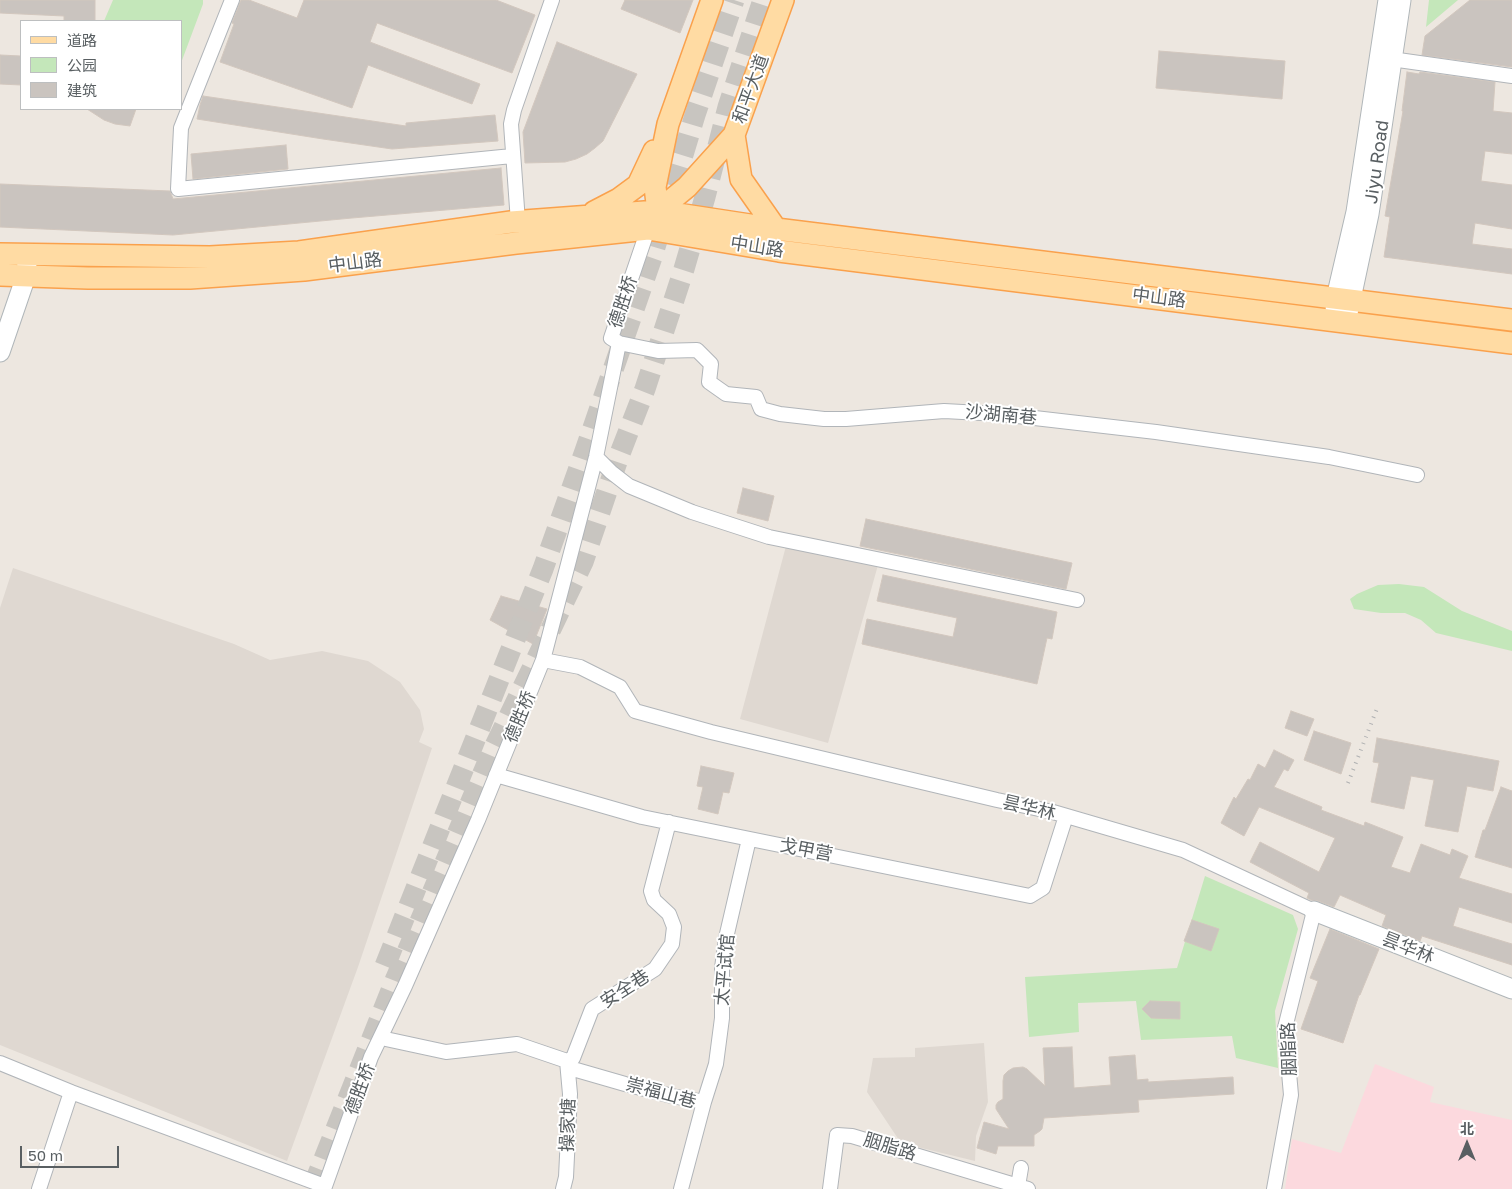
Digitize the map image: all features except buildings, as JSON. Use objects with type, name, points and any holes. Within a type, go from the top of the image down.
[{"type":"main road","points":[[585,217],[619,199],[638,185],[668,124],[712,0]]},
{"type":"main road","name":"和平大道","points":[[776,229],[741,179],[734,135],[783,0]]},
{"type":"main road","name":"Jiyu Road","points":[[1341,321],[1343,299],[1369,214],[1385,58],[1388,0]]},
{"type":"main road","name":"Jiyu Road","points":[[1385,58],[1401,0]]},
{"type":"main road","points":[[653,220],[655,187],[668,124]]},
{"type":"main road","points":[[653,220],[687,187],[734,135]]},
{"type":"main road","name":"中山路","points":[[0,254],[210,257],[300,252],[518,222],[585,217],[776,229],[1512,320]]},
{"type":"main road","name":"中山路","points":[[0,274],[88,278],[190,278],[304,270],[516,243],[653,220],[779,251],[1512,343]]},
{"type":"main road","points":[[0,352],[26,276],[28,255]]},
{"type":"main road","name":"昙华林","points":[[1314,911],[1512,989]]},
{"type":"street","points":[[232,0],[181,128],[178,189],[512,156]]},
{"type":"street","points":[[518,222],[511,124],[514,110],[552,0]]},
{"type":"street","points":[[1385,58],[1512,76]]},
{"type":"street","name":"德胜桥","points":[[323,1187],[372,1057],[446,892],[543,660],[596,457],[620,343],[611,338],[653,220]]},
{"type":"street","name":"沙湖南巷","points":[[620,343],[658,351],[697,350],[711,364],[709,382],[726,394],[756,397],[761,409],[780,414],[846,419],[944,411],[1000,414],[1165,434],[1329,457],[1417,475]]},
{"type":"street","points":[[596,457],[629,486],[692,512],[769,537],[1077,600]]},
{"type":"street","name":"昙华林","points":[[543,660],[580,667],[620,687],[635,711],[711,732],[1066,816],[1182,850],[1314,911]]},
{"type":"street","name":"戈甲营","points":[[496,775],[642,817],[1030,896],[1043,888],[1066,816]]},
{"type":"street","name":"安全巷","points":[[567,1061],[573,1058],[592,1010],[655,969],[672,944],[674,927],[669,914],[654,900],[651,891],[669,822]]},
{"type":"street","name":"太平试馆","points":[[704,1102],[716,1064],[722,1018],[722,968],[726,938],[750,839]]},
{"type":"street","name":"胭脂路","points":[[1274,1189],[1292,1095],[1285,1028],[1314,911]]},
{"type":"street","points":[[380,1038],[446,1052],[517,1044],[567,1061]]},
{"type":"street","name":"崇福山巷","points":[[567,1061],[574,1069],[582,1072],[704,1102],[681,1189]]},
{"type":"street","name":"操家塘","points":[[563,1189],[566,1176],[570,1094],[567,1061]]},
{"type":"street","points":[[0,1063],[71,1092],[323,1187]]},
{"type":"street","points":[[38,1189],[71,1092]]},
{"type":"street","name":"胭脂路","points":[[830,1189],[837,1135],[852,1136],[1022,1179]]},
{"type":"shaded area","points":[[786,546],[878,565],[828,743],[740,719]]},
{"type":"shaded area","points":[[13,568],[234,644],[270,660],[322,651],[368,661],[400,682],[420,710],[424,729],[419,742],[432,748],[358,967],[287,1161],[0,1045],[0,608]]},
{"type":"shaded area","points":[[984,1043],[988,1102],[976,1136],[975,1161],[901,1143],[867,1092],[873,1058],[915,1057],[915,1048]]},
{"type":"shaded area","points":[[1375,1064],[1434,1087],[1430,1102],[1512,1120],[1512,1189],[1285,1189],[1292,1139],[1341,1153]]},
{"type":"green space","points":[[113,0],[203,0],[182,60],[182,20],[104,20]]},
{"type":"green space","points":[[1429,0],[1458,0],[1426,27]]},
{"type":"green space","points":[[1399,584],[1424,587],[1462,611],[1512,631],[1512,651],[1436,633],[1421,620],[1405,613],[1381,613],[1354,609],[1350,599],[1357,594],[1378,585]]},
{"type":"green space","points":[[1205,876],[1293,915],[1298,929],[1275,1011],[1278,1068],[1236,1058],[1232,1036],[1141,1040],[1136,1001],[1078,1003],[1079,1032],[1029,1037],[1025,977],[1177,968]]},
{"type":"tunnel","points":[[385,966],[543,569],[652,257],[695,115],[734,0]]},
{"type":"tunnel","points":[[312,1189],[396,978],[492,752],[583,562],[619,456],[645,389],[684,269],[728,107],[763,0]]},
{"type":"railway","points":[[1348,783],[1378,706]]}]
